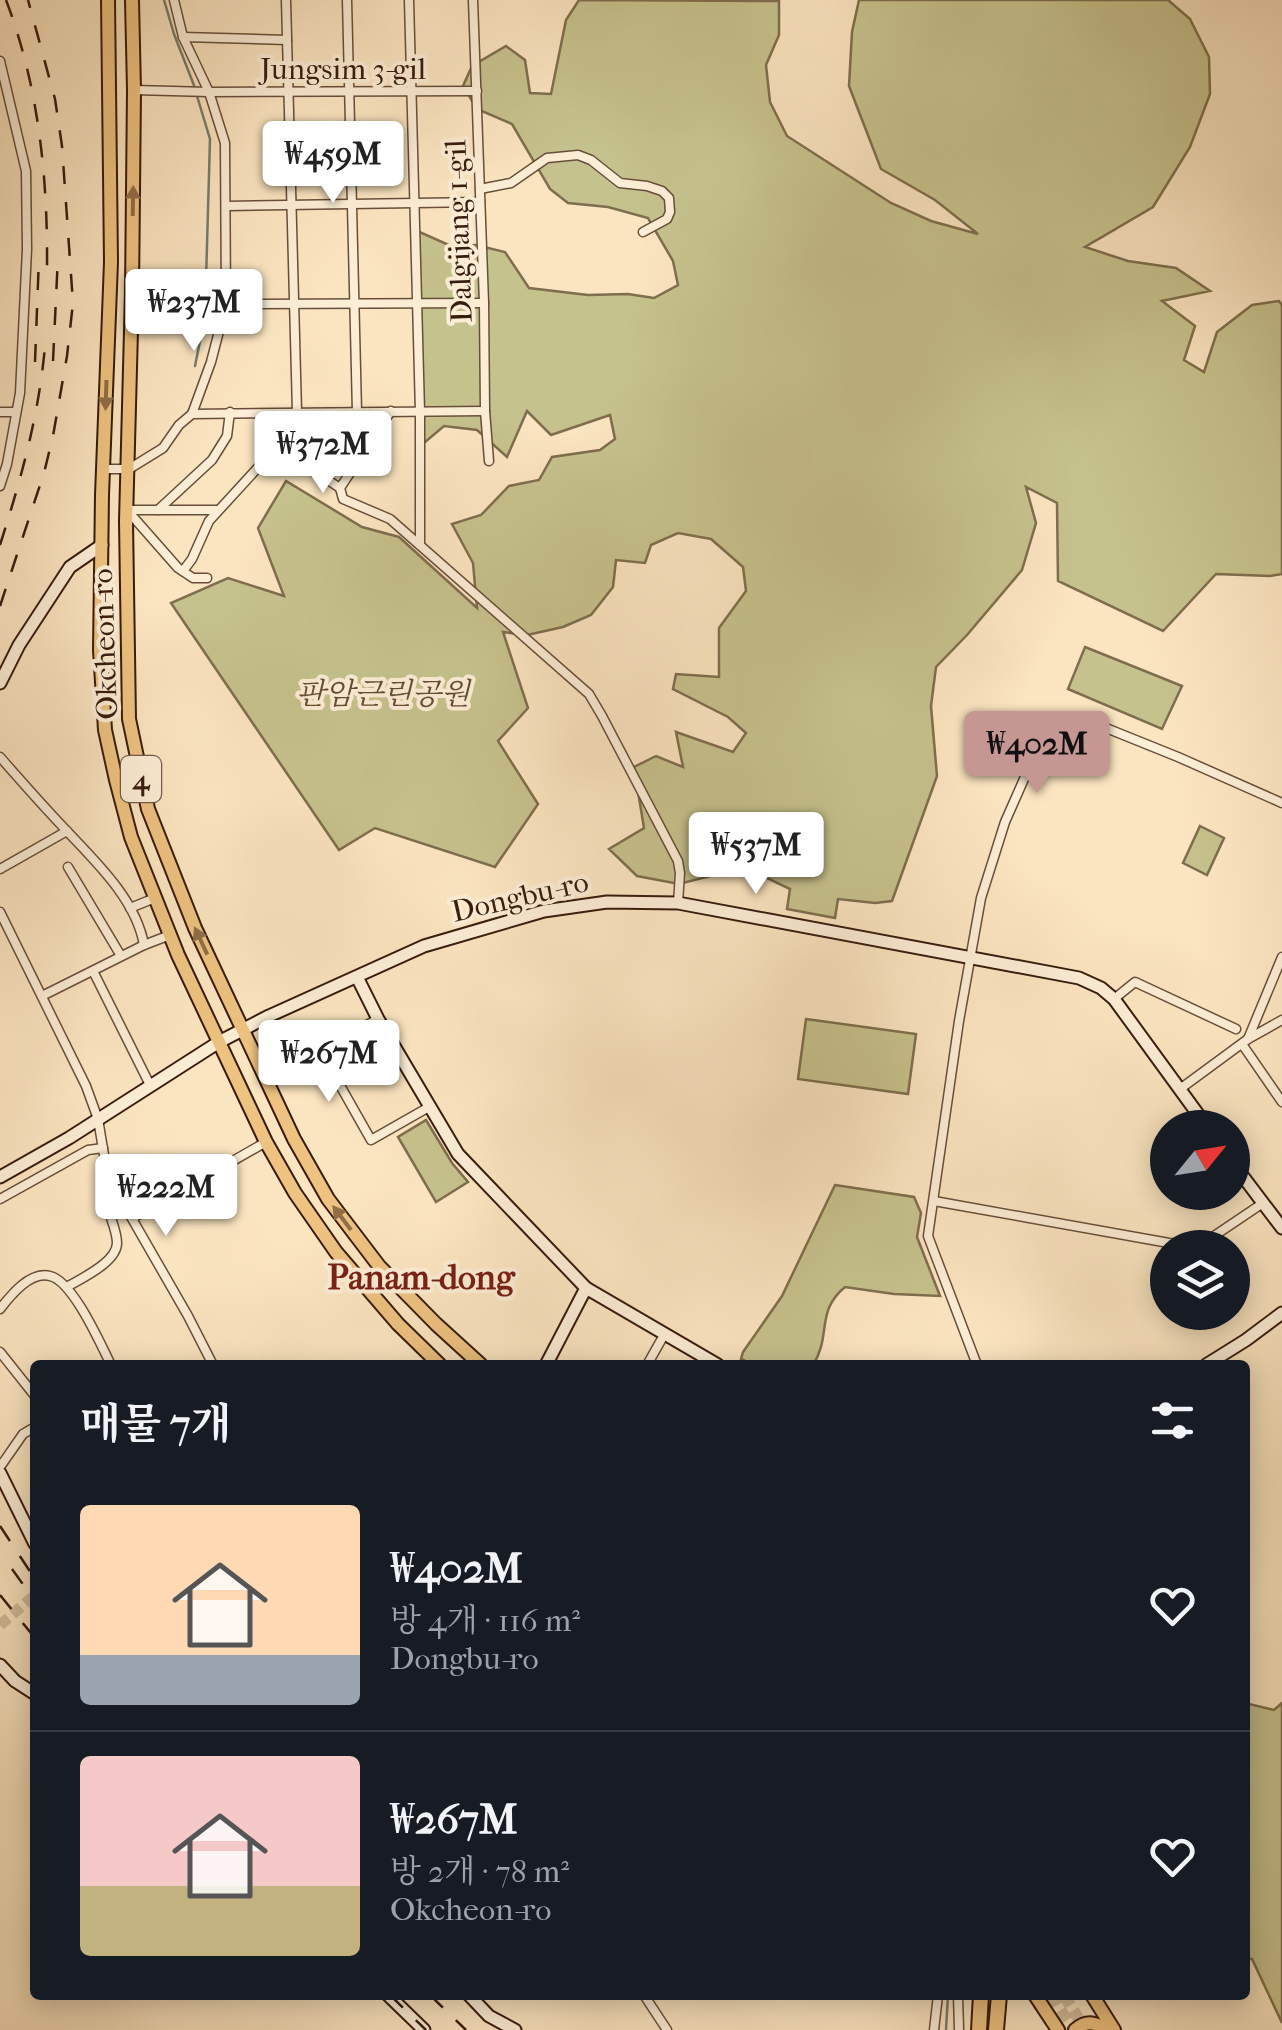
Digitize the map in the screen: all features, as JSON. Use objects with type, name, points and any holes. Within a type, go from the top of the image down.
[{"type":"highway","points":[[979,2026],[982,2000]]},
{"type":"highway","points":[[996,2030],[999,2000]]},
{"type":"main road","name":"Okcheon-ro","points":[[108,0],[112,247],[100,650],[105,730],[130,836],[170,935],[266,1142],[336,1252],[435,1360]]},
{"type":"main road","name":"Okcheon-ro","points":[[132,0],[127,510],[130,719],[138,764],[156,832],[195,928],[294,1139],[328,1199],[379,1266],[476,1360]]},
{"type":"main road","points":[[0,683],[19,645],[70,567],[102,545]]},
{"type":"main road","name":"Dongbu-ro","points":[[0,1176],[98,1120],[219,1042],[357,976],[424,946],[544,912],[607,902],[678,903],[1079,978],[1114,998],[1195,1110]]},
{"type":"main road","points":[[357,976],[458,1154],[586,1288],[709,1360]]},
{"type":"main road","points":[[1250,1187],[1282,1228]]},
{"type":"main road","points":[[549,1360],[586,1288]]},
{"type":"main road","points":[[1214,1360],[1282,1314]]},
{"type":"main road","points":[[0,1470],[30,1533]]},
{"type":"main road","points":[[0,1665],[30,1691]]},
{"type":"main road","points":[[393,2000],[424,2030]]},
{"type":"main road","points":[[474,2000],[490,2016],[514,2030]]},
{"type":"main road","points":[[1038,2000],[1058,2030]]},
{"type":"main road","points":[[1095,2000],[1110,2030]]},
{"type":"main road","points":[[1075,2030],[1090,2022],[1110,2030]]},
{"type":"street","points":[[103,469],[129,469],[164,448],[179,425],[192,414],[226,304],[225,143],[209,92],[183,38],[174,0]]},
{"type":"street","points":[[286,0],[297,412]]},
{"type":"street","points":[[347,0],[357,412]]},
{"type":"street","points":[[409,0],[420,545]]},
{"type":"street","name":"Dalgijang 1-gil","points":[[473,0],[489,461]]},
{"type":"street","points":[[183,38],[287,40]]},
{"type":"street","points":[[0,60],[26,171],[27,199],[20,393],[0,486]]},
{"type":"street","name":"Jungsim 3-gil","points":[[134,90],[477,91]]},
{"type":"street","points":[[480,189],[510,183],[547,158],[578,155],[591,160],[620,183],[647,186],[662,191],[668,198],[667,219],[643,232]]},
{"type":"street","points":[[227,206],[480,202]]},
{"type":"street","points":[[226,304],[484,303]]},
{"type":"street","points":[[340,488],[391,411]]},
{"type":"street","points":[[192,414],[485,411]]},
{"type":"street","points":[[0,412],[15,412]]},
{"type":"street","points":[[158,510],[212,460],[228,436],[230,412]]},
{"type":"street","points":[[182,571],[218,510],[259,466],[272,459],[302,466],[340,488],[343,498],[390,520],[588,694],[678,860],[678,903]]},
{"type":"street","points":[[127,510],[218,510]]},
{"type":"street","points":[[127,510],[178,568],[193,578],[207,578]]},
{"type":"street","points":[[976,1360],[928,1236],[982,898],[1005,822],[1046,732],[1063,722],[1106,728],[1282,803]]},
{"type":"street","points":[[0,757],[95,861],[130,908],[141,928],[144,945]]},
{"type":"street","points":[[0,868],[67,831]]},
{"type":"street","points":[[68,867],[121,956]]},
{"type":"street","points":[[130,908],[155,898]]},
{"type":"street","points":[[0,912],[86,1086],[98,1120],[105,1161],[119,1196],[210,1360]]},
{"type":"street","points":[[42,996],[170,935]]},
{"type":"street","points":[[1245,1042],[1282,957]]},
{"type":"street","points":[[93,971],[150,1085]]},
{"type":"street","points":[[1114,998],[1135,982],[1236,1029]]},
{"type":"street","points":[[378,1018],[320,1050],[372,1140],[429,1107]]},
{"type":"street","points":[[1180,1090],[1282,1020]]},
{"type":"street","points":[[1245,1042],[1282,1102]]},
{"type":"street","points":[[133,1218],[266,1142]]},
{"type":"street","points":[[0,1199],[88,1150],[103,1148]]},
{"type":"street","points":[[67,1287],[114,1256],[118,1244],[108,1209],[119,1196]]},
{"type":"street","points":[[934,1200],[1192,1244],[1214,1236],[1262,1203]]},
{"type":"street","points":[[0,1309],[36,1277],[51,1276],[67,1287],[108,1360]]},
{"type":"street","points":[[650,1360],[664,1335]]},
{"type":"street","points":[[0,1352],[30,1390]]},
{"type":"street","points":[[0,1470],[23,1434],[30,1430]]},
{"type":"street","points":[[647,2000],[668,2030]]},
{"type":"street","points":[[934,2030],[938,2000]]},
{"type":"street","points":[[958,2000],[959,2030]]},
{"type":"green space","name":"판암근린공원","points":[[579,0],[779,1],[779,35],[766,65],[770,102],[787,136],[891,203],[931,221],[978,234],[935,200],[881,169],[849,86],[852,32],[859,0],[1168,0],[1190,19],[1209,57],[1210,94],[1190,147],[1153,207],[1085,247],[1128,261],[1176,268],[1210,291],[1162,301],[1195,326],[1184,360],[1204,372],[1217,332],[1252,305],[1279,301],[1282,305],[1282,574],[1216,574],[1163,631],[1058,581],[1057,503],[1026,487],[1036,523],[1022,570],[936,667],[931,706],[937,776],[892,901],[838,899],[835,918],[787,909],[790,889],[752,871],[718,874],[679,884],[637,876],[609,849],[644,828],[634,767],[656,756],[683,767],[676,732],[733,752],[746,733],[728,717],[673,689],[676,674],[719,677],[719,628],[746,591],[743,567],[711,539],[678,533],[651,545],[645,563],[616,560],[613,587],[591,615],[563,627],[527,635],[503,632],[528,708],[498,741],[538,804],[495,867],[375,828],[339,850],[171,603],[228,578],[284,596],[258,528],[286,481],[362,527],[399,537],[477,608],[473,563],[452,524],[481,515],[509,486],[539,480],[552,457],[600,450],[615,439],[610,415],[551,435],[527,411],[507,457],[477,430],[444,426],[424,443],[415,230],[451,246],[476,245],[505,252],[529,288],[654,298],[678,285],[673,261],[648,218],[608,207],[568,203],[550,189],[512,124],[477,109],[463,86],[472,66],[506,46],[525,60],[530,93],[551,94],[566,20]]},
{"type":"green space","points":[[1085,647],[1182,686],[1162,729],[1068,689]]},
{"type":"green space","points":[[1200,826],[1224,838],[1207,875],[1183,863]]},
{"type":"green space","points":[[806,1019],[916,1034],[908,1094],[798,1079]]},
{"type":"green space","points":[[426,1120],[468,1182],[436,1202],[398,1137]]},
{"type":"green space","points":[[835,1185],[914,1197],[921,1213],[917,1237],[940,1296],[845,1287],[830,1306],[816,1360],[741,1359],[782,1296]]},
{"type":"green space","points":[[1282,1703],[1282,2023],[1252,1959],[1250,1704],[1274,1710]]},
{"type":"waterway","points":[[164,0],[195,88]]},
{"type":"waterway","points":[[195,366],[205,316],[210,139],[197,96]]},
{"type":"waterway","points":[[946,2030],[948,2000]]},
{"type":"tunnel","points":[[0,1625],[30,1599]]},
{"type":"tunnel","points":[[1054,2000],[1073,2030]]},
{"type":"tunnel","points":[[1067,2000],[1085,2030]]},
{"type":"railway","points":[[6,0],[34,100],[46,202],[47,271]]},
{"type":"railway","points":[[0,606],[53,436],[73,303],[62,146],[55,99],[28,0]]},
{"type":"railway","points":[[53,361],[58,256]]},
{"type":"railway","points":[[35,362],[39,257]]},
{"type":"railway","points":[[0,545],[28,447],[45,346]]},
{"type":"railway","points":[[0,1526],[30,1571]]},
{"type":"railway","points":[[12,1569],[30,1594]]},
{"type":"railway","points":[[0,1595],[30,1632]]},
{"type":"railway","points":[[395,2000],[426,2030]]},
{"type":"railway","points":[[435,2000],[466,2030]]},
{"type":"district","name":"Panam-dong","points":[[421,1277]]}]
